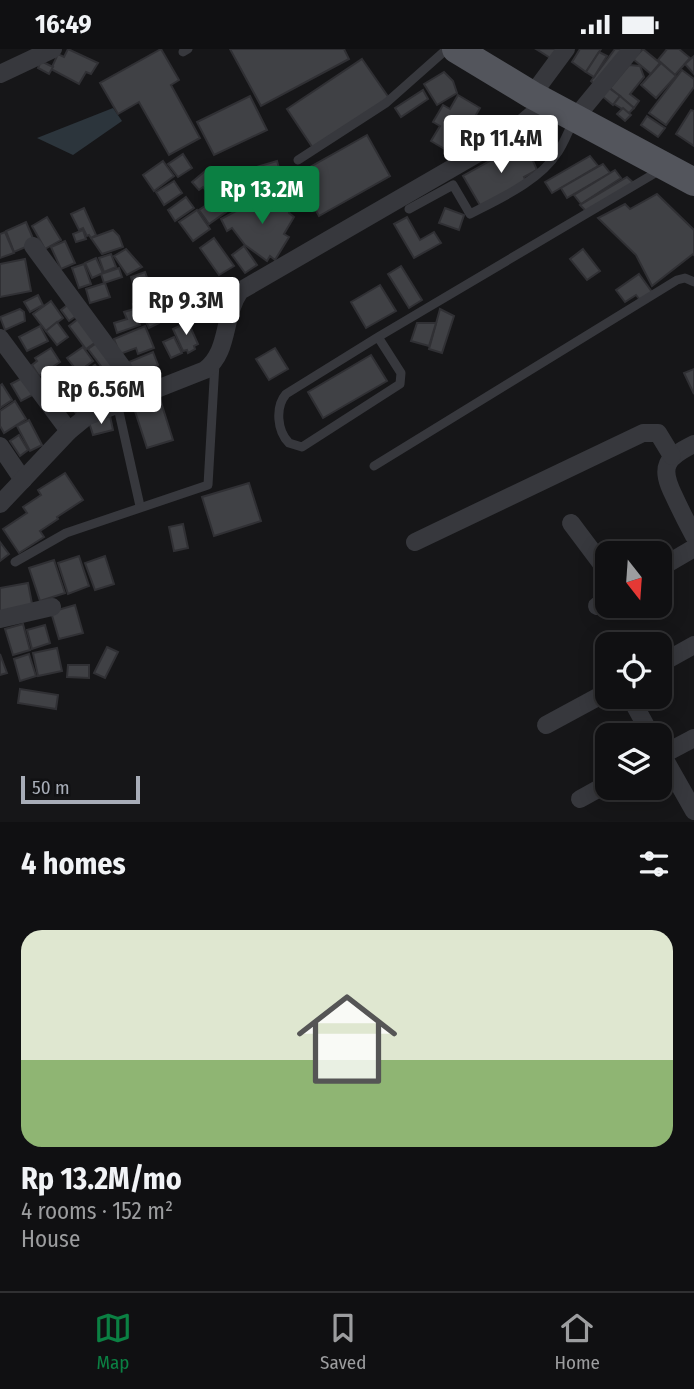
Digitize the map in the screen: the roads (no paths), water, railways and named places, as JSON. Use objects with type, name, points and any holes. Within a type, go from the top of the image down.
[{"type":"main road","points":[[463,51],[539,98],[694,182]]},
{"type":"street","points":[[0,74],[53,49]]},
{"type":"street","points":[[0,503],[69,431],[86,417],[205,369],[215,362],[220,353],[231,304],[240,292],[506,137],[539,98],[566,49]]},
{"type":"street","points":[[575,118],[632,49]]},
{"type":"street","points":[[33,246],[142,394]]},
{"type":"street","points":[[0,338],[69,431]]},
{"type":"street","points":[[415,542],[643,433],[658,433],[673,456]]},
{"type":"street","points":[[694,444],[673,456],[666,466],[664,477],[694,536]]},
{"type":"street","points":[[0,446],[23,480]]},
{"type":"street","points":[[571,523],[595,555]]},
{"type":"street","points":[[672,561],[694,548]]},
{"type":"street","points":[[0,619],[52,607]]},
{"type":"street","points":[[672,657],[694,645]]},
{"type":"street","points":[[546,725],[595,698]]},
{"type":"street","points":[[672,748],[694,738]]},
{"type":"street","points":[[672,774],[694,811]]},
{"type":"street","points":[[580,799],[595,791]]},
{"type":"lane","points":[[298,160],[463,51]]},
{"type":"lane","points":[[409,209],[453,185],[470,214],[495,201],[552,161],[575,118]]},
{"type":"lane","points":[[378,337],[401,373],[400,384],[302,447],[289,443],[279,428],[280,401],[283,397],[378,337],[665,167]]},
{"type":"lane","points":[[374,466],[677,280],[685,278],[694,282]]},
{"type":"lane","points":[[15,562],[66,533],[208,485],[215,362]]},
{"type":"lane","points":[[117,403],[140,506]]}]
